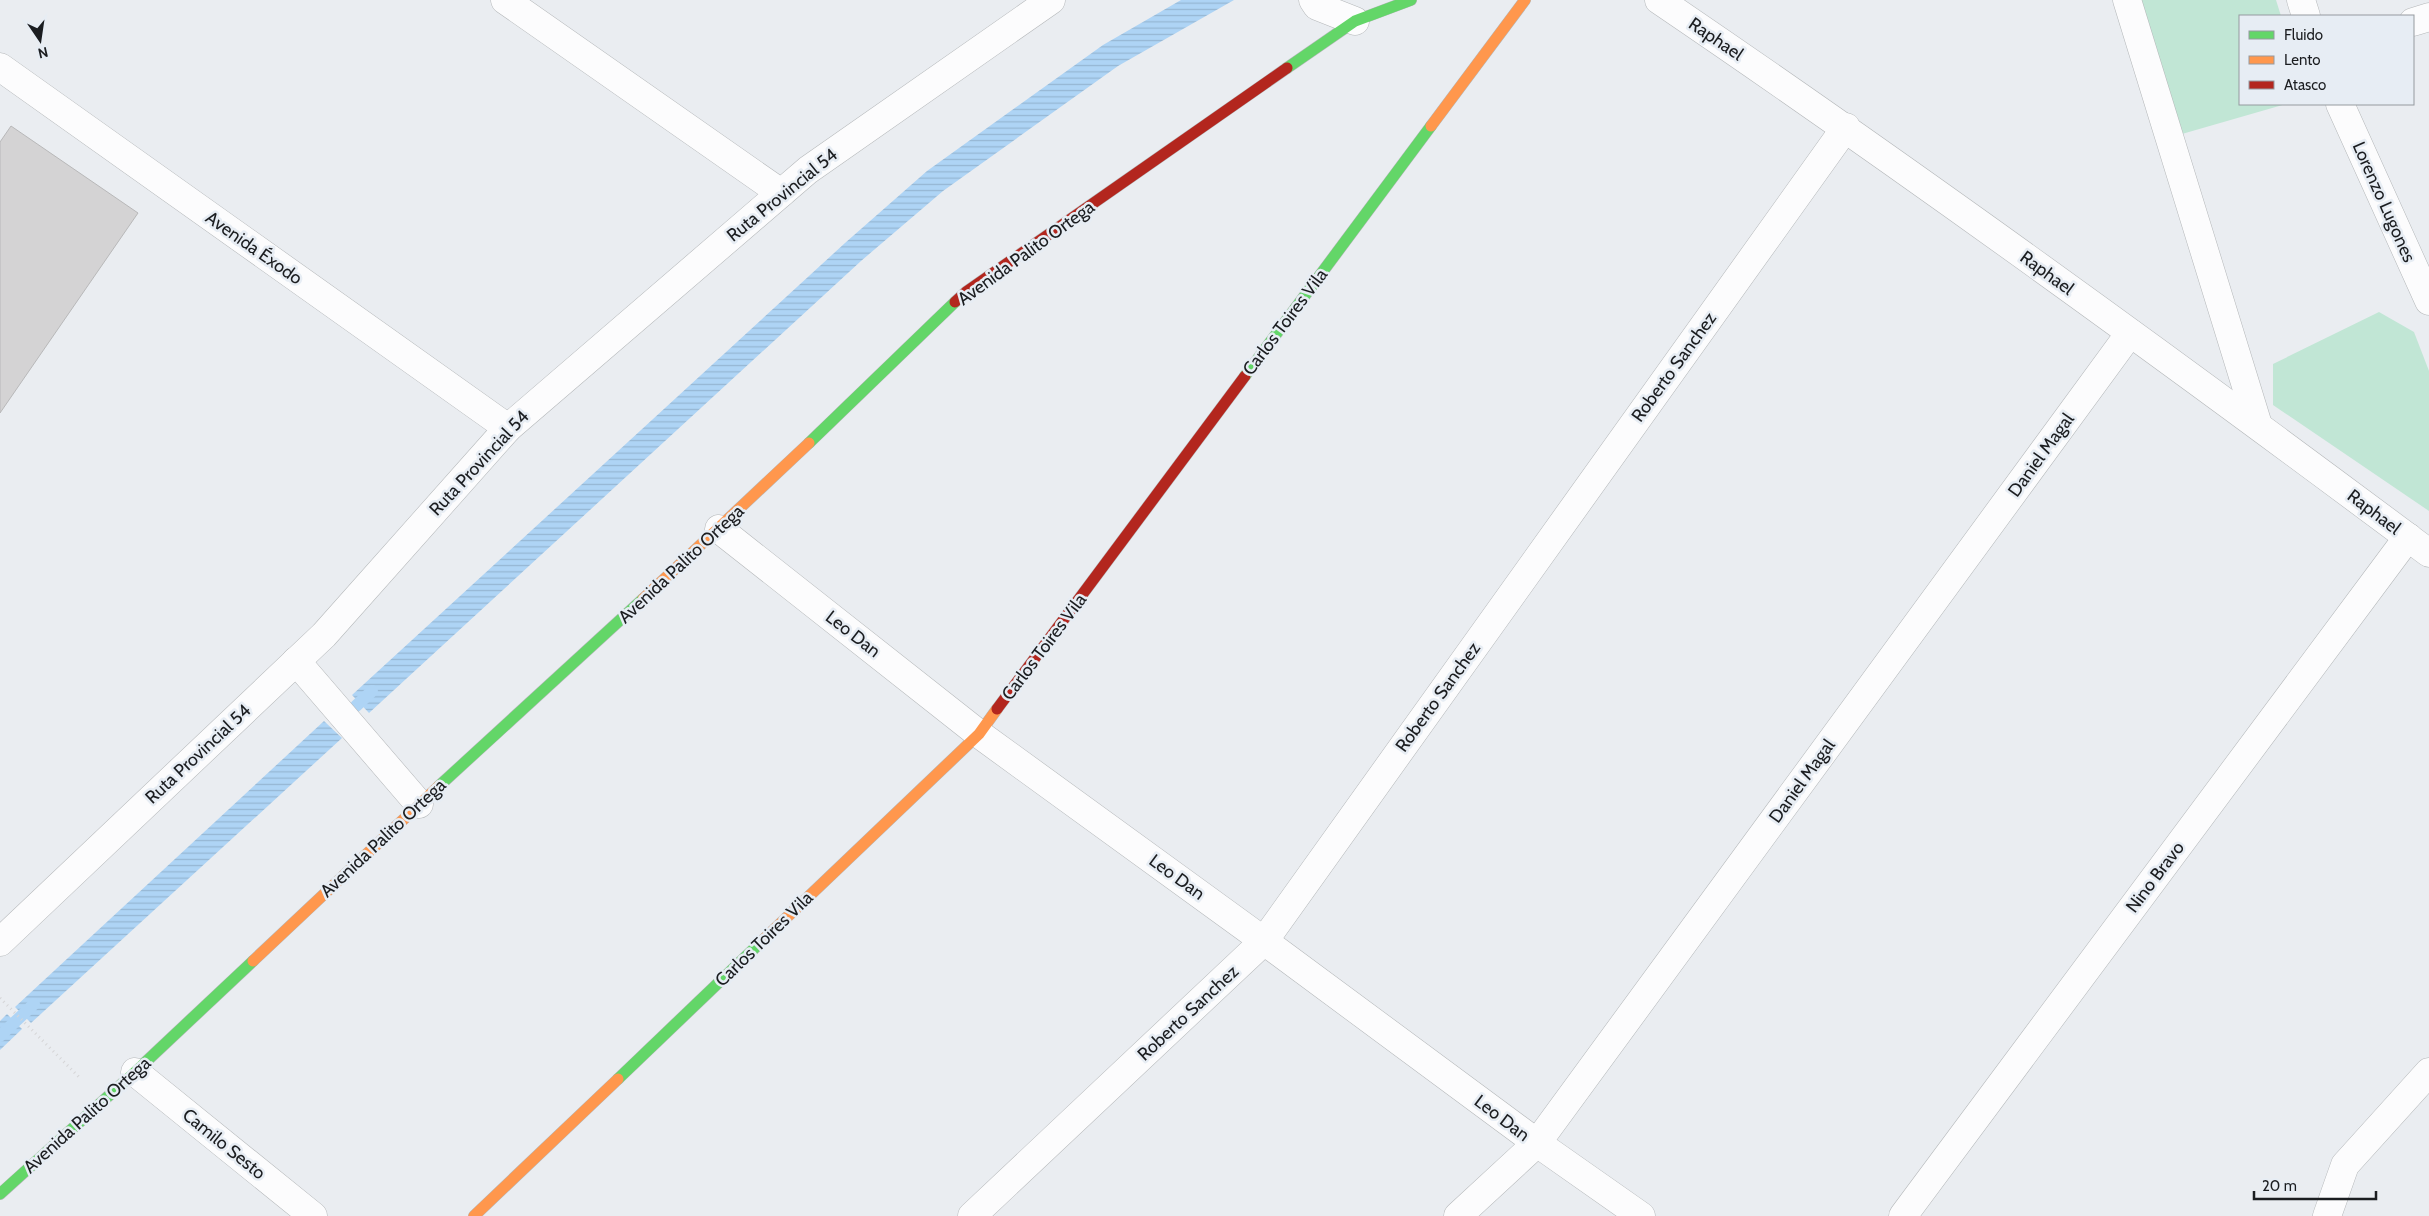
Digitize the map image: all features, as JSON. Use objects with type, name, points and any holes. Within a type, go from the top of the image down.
[{"type":"street","points":[[506,0],[781,193]]},
{"type":"street","name":"Ruta Provincial 54","points":[[0,942],[324,635],[508,428],[808,170],[1051,0]]},
{"type":"street","name":"Avenida Palito Ortega","points":[[0,1194],[135,1072],[419,804],[719,529],[966,292],[1355,21],[1411,0]]},
{"type":"street","name":"Carlos Toires Vila","points":[[474,1216],[979,734],[1525,0]]},
{"type":"street","name":"Raphael","points":[[1659,0],[1846,127],[2258,425],[2429,554]]},
{"type":"street","points":[[2127,0],[2258,425]]},
{"type":"street","points":[[2301,0],[2306,15]]},
{"type":"street","points":[[1315,3],[1355,21]]},
{"type":"street","points":[[2414,22],[2429,17]]},
{"type":"street","name":"Avenida Éxodo","points":[[0,67],[508,428]]},
{"type":"street","name":"Lorenzo Lugones","points":[[2340,105],[2429,301]]},
{"type":"street","name":"Roberto Sanchez","points":[[972,1216],[1264,941],[1846,127]]},
{"type":"street","name":"Daniel Magal","points":[[1458,1216],[1537,1143],[2130,333]]},
{"type":"street","name":"Leo Dan","points":[[719,529],[979,734],[1264,941],[1537,1143],[1641,1216]]},
{"type":"street","name":"Nino Bravo","points":[[1903,1216],[2408,538]]},
{"type":"street","points":[[296,661],[419,804]]},
{"type":"street","name":"Camilo Sesto","points":[[135,1072],[313,1216]]},
{"type":"street","points":[[2327,1216],[2345,1166],[2429,1072]]},
{"type":"path","points":[[0,998],[61,1059]]},
{"type":"green space","points":[[2135,0],[2276,0],[2281,15],[2239,15],[2239,105],[2283,105],[2175,136]]},
{"type":"green space","points":[[2379,312],[2414,332],[2429,371],[2429,511],[2273,405],[2273,364]]},
{"type":"water","points":[[1181,0],[1234,0],[1118,66],[943,191],[861,261],[369,713],[352,695],[845,243],[927,171],[1103,45]]},
{"type":"water","points":[[324,721],[342,738],[31,1023],[15,1007]]},
{"type":"water","points":[[7,1014],[22,1029],[0,1050],[0,1021]]},
{"type":"building","points":[[11,126],[138,213],[0,413],[0,142]]},
{"type":"waterway","points":[[356,706],[372,691]]},
{"type":"waterway","points":[[0,1036],[34,1004]]},
{"type":"traffic: fast","points":[[1287,68],[1355,21],[1411,0]]},
{"type":"traffic: fast","points":[[1245,376],[1431,126]]},
{"type":"traffic: fast","points":[[809,443],[955,302]]},
{"type":"traffic: fast","points":[[439,786],[643,599]]},
{"type":"traffic: fast","points":[[618,1079],[761,942]]},
{"type":"traffic: fast","points":[[0,1194],[135,1072],[253,961]]},
{"type":"traffic: slow","points":[[1431,126],[1525,0]]},
{"type":"traffic: slow","points":[[643,599],[809,443]]},
{"type":"traffic: slow","points":[[761,942],[979,734],[997,709]]},
{"type":"traffic: slow","points":[[253,961],[439,786]]},
{"type":"traffic: slow","points":[[474,1216],[618,1079]]},
{"type":"traffic: jam","points":[[955,302],[966,292],[1287,68]]},
{"type":"traffic: jam","points":[[997,709],[1245,376]]}]
